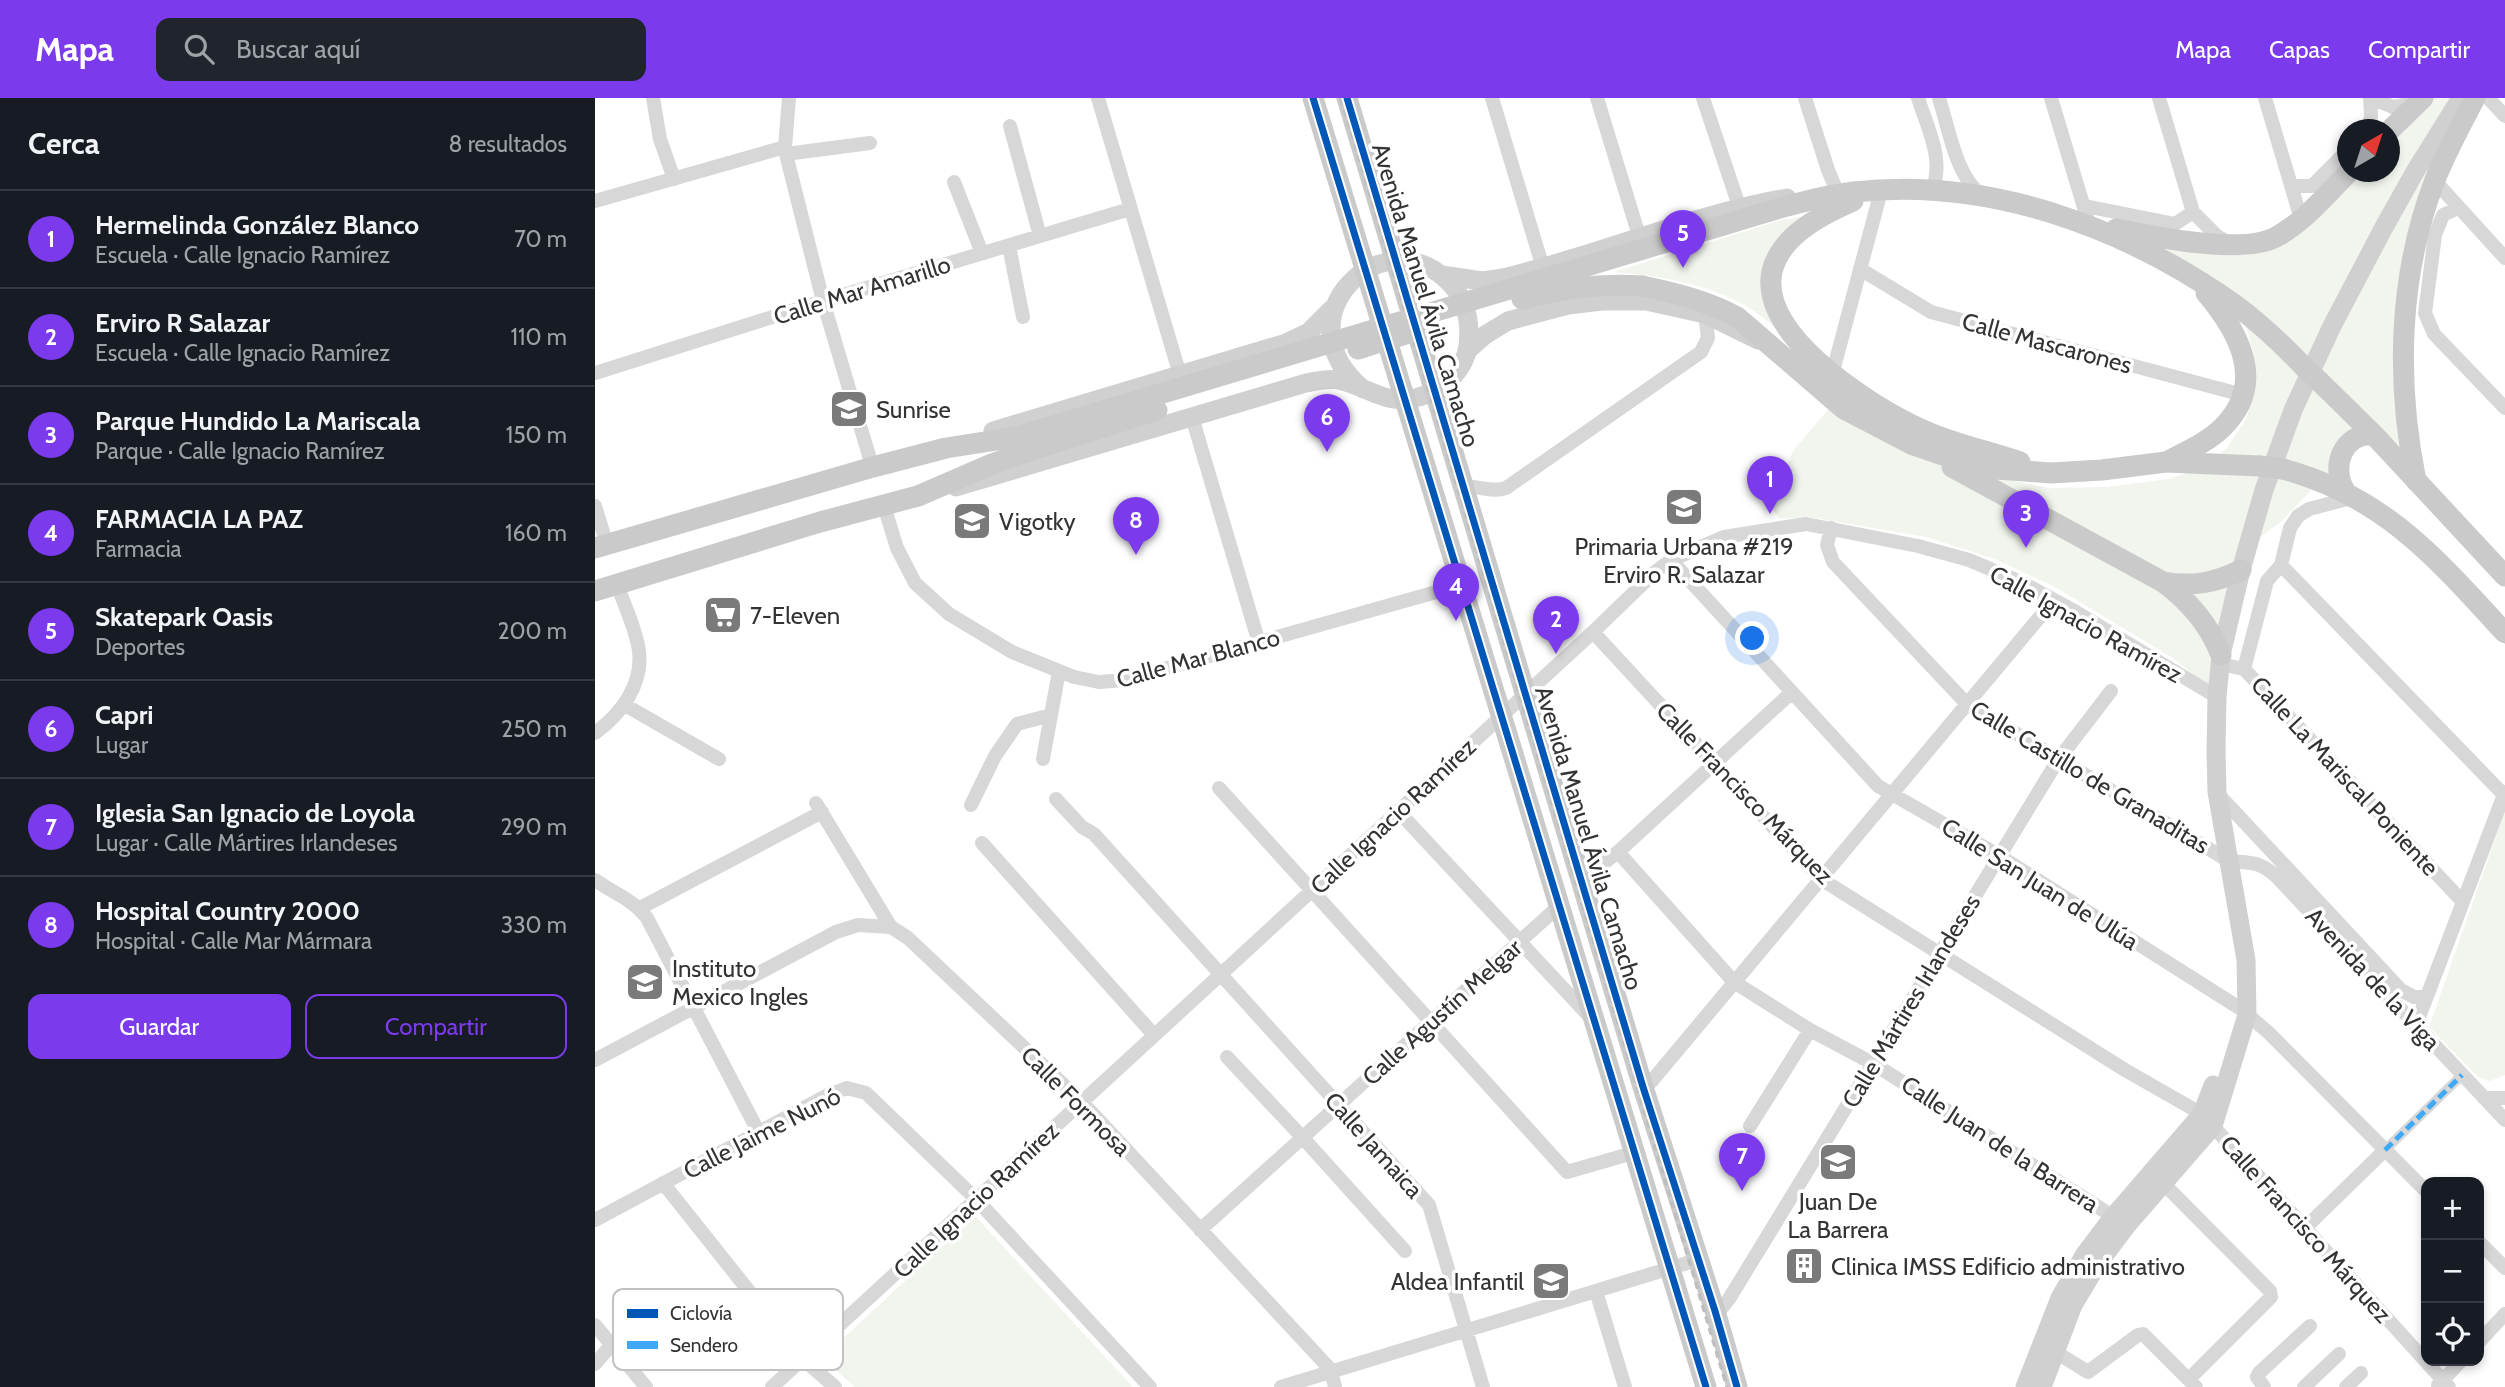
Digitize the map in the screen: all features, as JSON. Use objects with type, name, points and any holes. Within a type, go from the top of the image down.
[{"type":"main road","name":"Avenida Manuel Ávila Camacho","points":[[1313,98],[1706,1387]]},
{"type":"main road","name":"Avenida Manuel Ávila Camacho","points":[[1347,98],[1643,1087],[1737,1387]]},
{"type":"main road","points":[[2025,1387],[2060,1298],[2085,1254],[2120,1221],[2208,1120],[2245,1009],[2246,960],[2217,792],[2217,697],[2220,659],[2241,570],[2264,490],[2293,410],[2332,326],[2416,170],[2461,98]]},
{"type":"main road","points":[[2416,481],[2405,415],[2402,343],[2415,252],[2435,181],[2475,98]]},
{"type":"main road","points":[[2400,120],[2421,100]]},
{"type":"main road","points":[[1442,275],[1486,280],[1543,268],[1739,206],[1845,190],[1963,192],[2175,231],[2232,245],[2265,242],[2301,219],[2339,182]]},
{"type":"main road","points":[[918,496],[992,464],[1023,444],[1392,323],[1845,190]]},
{"type":"main road","points":[[1881,191],[1850,202],[1813,222],[1787,244],[1773,267],[1773,291],[1782,317],[1803,348],[1832,375],[1892,413],[1925,431],[2051,473]]},
{"type":"main road","points":[[2087,215],[2234,304],[2271,334],[2374,435],[2505,576]]},
{"type":"main road","points":[[595,590],[820,522],[960,486],[1306,383],[1335,379],[1383,398],[1404,400],[1420,397],[1435,391],[1449,380],[1460,367],[1467,351],[1470,330],[1467,309],[1457,290],[1442,275],[1412,262],[1395,261],[1365,270],[1341,293],[1334,308],[1332,344],[1338,362],[1349,377],[1363,389]]},
{"type":"main road","points":[[2166,462],[2207,441],[2224,427],[2243,395],[2246,373],[2239,340],[2220,311],[2192,279]]},
{"type":"main road","points":[[1486,280],[1480,294],[1479,308],[1485,320],[1497,327]]},
{"type":"main road","points":[[601,547],[843,475],[946,448],[1023,444],[1180,403],[1501,305],[1581,286],[1642,286],[1683,295],[1719,307],[1737,317],[1844,409],[1927,450],[2163,582],[2183,598],[2199,616],[2216,642],[2220,659]]},
{"type":"main road","points":[[1467,351],[1497,327],[1543,311],[1602,301],[1646,301],[1705,314],[1770,346]]},
{"type":"main road","points":[[843,475],[851,466],[870,459],[1012,427],[1264,349],[1309,332],[1334,308]]},
{"type":"main road","points":[[1264,349],[1276,348],[1282,351],[1293,364],[1291,380],[1279,391]]},
{"type":"main road","points":[[2350,494],[2338,472],[2342,452],[2358,437],[2374,435]]},
{"type":"main road","points":[[1927,450],[1966,463],[1997,469],[2051,473],[2166,462],[2283,468],[2315,477],[2350,494],[2395,522],[2435,557],[2505,632]]},
{"type":"main road","points":[[2163,582],[2185,585],[2206,583],[2241,570]]},
{"type":"main road","points":[[2042,1387],[2073,1304],[2120,1221]]},
{"type":"street","points":[[653,98],[660,139],[674,179]]},
{"type":"street","points":[[789,98],[786,151],[823,301],[870,459]]},
{"type":"street","points":[[1098,98],[1180,374]]},
{"type":"street","points":[[1492,98],[1543,268]]},
{"type":"street","points":[[1597,98],[1640,239]]},
{"type":"street","points":[[1703,98],[1739,206]]},
{"type":"street","points":[[1805,98],[1828,170],[1845,190]]},
{"type":"street","points":[[1918,98],[1938,162],[1937,177],[1932,190]]},
{"type":"street","points":[[1939,98],[1963,175],[1972,189],[1984,197]]},
{"type":"street","points":[[2051,98],[2087,215]]},
{"type":"street","points":[[2159,98],[2193,212],[2217,236],[2232,245]]},
{"type":"street","points":[[2265,98],[2301,219]]},
{"type":"street","points":[[2370,119],[2371,98],[2393,107],[2405,107],[2421,100]]},
{"type":"street","points":[[2488,98],[2505,116]]},
{"type":"street","points":[[1010,126],[1040,236]]},
{"type":"street","points":[[595,201],[786,151],[870,143]]},
{"type":"street","points":[[2292,187],[2312,186],[2337,161]]},
{"type":"street","points":[[2435,181],[2505,258]]},
{"type":"street","points":[[954,182],[982,253]]},
{"type":"street","points":[[1832,375],[1881,191]]},
{"type":"street","points":[[2458,208],[2443,215],[2435,235],[2424,304],[2425,313],[2434,334],[2505,408]]},
{"type":"street","name":"Calle Mar Amarillo","points":[[595,373],[1130,209]]},
{"type":"street","points":[[2175,231],[2193,212]]},
{"type":"street","points":[[1009,246],[1023,317]]},
{"type":"street","name":"Calle Mascarones","points":[[1860,269],[1931,312],[2243,395]]},
{"type":"street","points":[[1464,486],[1473,485],[1497,491],[1506,488],[1701,352],[1708,338],[1705,314]]},
{"type":"street","points":[[2402,343],[2420,330],[2434,334]]},
{"type":"street","points":[[1192,417],[1259,643]]},
{"type":"street","points":[[2244,669],[2267,582],[2281,565],[2286,535],[2298,516],[2309,509],[2350,494]]},
{"type":"street","points":[[595,506],[601,547]]},
{"type":"street","name":"Calle Mar Blanco","points":[[884,506],[897,548],[915,583],[949,614],[1012,652],[1074,677],[1099,682],[1125,680],[1461,585]]},
{"type":"street","name":"Calle Ignacio Ramírez","points":[[843,1322],[1671,560],[1724,537],[1807,524],[1918,546],[1969,560],[2022,583],[2217,697]]},
{"type":"street","name":"Calle Castillo de Granaditas","points":[[1831,528],[1827,545],[1833,562],[1967,704],[2229,861]]},
{"type":"street","name":"Calle San Juan de Ulúa","points":[[1671,560],[1878,786],[1998,855],[2245,1009],[2421,1186]]},
{"type":"street","points":[[2281,565],[2504,793],[2416,1025]]},
{"type":"street","points":[[595,733],[611,721],[625,705],[637,670],[639,652],[617,584]]},
{"type":"street","points":[[1643,1087],[1651,1082],[2054,600]]},
{"type":"street","name":"Calle Francisco Márquez","points":[[1593,632],[1821,879],[2208,1120],[2306,1227],[2442,1385]]},
{"type":"street","name":"Calle La Mariscal Poniente","points":[[2220,659],[2244,669],[2463,902]]},
{"type":"street","points":[[1043,759],[1059,671]]},
{"type":"street","name":"Calle Mártires Irlandeses","points":[[1715,1311],[1721,1309],[1729,1299],[2058,760],[2111,691]]},
{"type":"street","points":[[1582,880],[1618,852],[1792,692]]},
{"type":"street","points":[[625,705],[719,759]]},
{"type":"street","points":[[971,805],[995,756],[1017,724],[1051,715]]},
{"type":"street","points":[[1219,788],[1567,1172],[1633,1153]]},
{"type":"street","name":"Avenida de la Viga","points":[[2217,792],[2401,990],[2414,997],[2426,998]]},
{"type":"street","name":"Calle Jamaica","points":[[1056,799],[1082,827],[1094,834],[1429,1205],[1483,1387]]},
{"type":"street","name":"Calle Formosa","points":[[640,908],[819,807],[891,927],[908,938],[1082,1102],[1331,1370],[1335,1387]]},
{"type":"street","points":[[1398,811],[1593,1020]]},
{"type":"street","points":[[982,843],[1154,1035]]},
{"type":"street","name":"Calle Juan de la Barrera","points":[[1618,852],[1734,982],[1810,1030],[1874,1064],[2120,1221]]},
{"type":"street","name":"Avenida de la Viga","points":[[2229,861],[2252,861],[2276,876],[2505,1120]]},
{"type":"street","points":[[595,880],[640,908],[653,928],[758,1131]]},
{"type":"street","name":"Calle Agustín Melgar","points":[[1201,1230],[1559,906]]},
{"type":"street","points":[[595,1060],[836,932],[857,925],[891,927]]},
{"type":"street","points":[[1750,1126],[1810,1030]]},
{"type":"street","points":[[1227,1058],[1405,1251]]},
{"type":"street","points":[[2306,1227],[2462,1075]]},
{"type":"street","name":"Calle Jaime Nunó","points":[[595,1220],[828,1095],[847,1088],[866,1093],[976,1199],[1150,1387]]},
{"type":"street","points":[[2484,1098],[2505,1098]]},
{"type":"street","points":[[2062,1356],[2088,1372],[2143,1334],[2193,1383],[2271,1297],[2270,1291],[2158,1178]]},
{"type":"street","points":[[663,1183],[747,1289]]},
{"type":"street","points":[[2484,1247],[2505,1268]]},
{"type":"street","points":[[1281,1387],[1697,1260]]},
{"type":"street","points":[[1596,1291],[1625,1387]]},
{"type":"street","points":[[2484,1337],[2505,1314]]},
{"type":"street","points":[[595,1325],[613,1347]]},
{"type":"street","points":[[2264,1387],[2257,1377],[2259,1373],[2311,1326]]},
{"type":"street","points":[[595,1364],[611,1345]]},
{"type":"street","points":[[2304,1387],[2339,1354]]},
{"type":"street","points":[[2442,1385],[2457,1366]]},
{"type":"street","points":[[632,1370],[646,1387]]},
{"type":"street","name":"Calle Ignacio Ramírez","points":[[772,1387],[791,1370]]},
{"type":"street","points":[[816,1370],[835,1387]]},
{"type":"street","points":[[2346,1387],[2361,1373]]},
{"type":"shaded area","points":[[2433,98],[2459,98],[2414,237],[2406,450],[2381,432],[2331,469],[2282,521],[2241,551],[2213,693],[2176,660],[2057,588],[1995,559],[1926,537],[1809,517],[1780,519],[1768,503],[1782,491],[1779,487],[1793,451],[1832,405],[1993,477],[2050,488],[2107,487],[2168,479],[2201,469],[2227,448],[2246,419],[2252,398],[2254,355],[2247,329],[2232,300],[2141,239],[2215,253],[2325,212],[2354,182],[2400,182],[2400,133]]},
{"type":"shaded area","points":[[1816,215],[1770,258],[1789,339],[1752,309],[1715,292],[1665,278],[1614,272],[1781,220]]},
{"type":"shaded area","points":[[2505,811],[2505,1075],[2490,1081],[2478,1077],[2429,1027]]},
{"type":"shaded area","points":[[975,1216],[1133,1387],[855,1387],[836,1370],[843,1370],[843,1339]]},
{"type":"railway","points":[[1341,98],[1727,1387]]},
{"type":"marked path","points":[[2385,1150],[2462,1075]]},
{"type":"cycle path","points":[[1313,98],[1706,1387]]},
{"type":"cycle path","points":[[1347,98],[1643,1087],[1737,1387]]},
{"type":"place","name":"Skatepark Oasis","points":[[1683,268]]},
{"type":"place","name":"Sunrise","points":[[849,409]]},
{"type":"place","name":"Capri","points":[[1327,452]]},
{"type":"place","name":"Primaria Urbana #219 Erviro R. Salazar","points":[[1684,507]]},
{"type":"place","name":"Hermelinda González Blanco","points":[[1770,514]]},
{"type":"place","name":"Vigotky","points":[[972,521]]},
{"type":"place","name":"Parque Hundido La Mariscala","points":[[2026,548]]},
{"type":"place","name":"Hospital Country 2000","points":[[1136,555]]},
{"type":"place","name":"7-Eleven","points":[[723,615]]},
{"type":"place","name":"FARMACIA LA PAZ","points":[[1456,621]]},
{"type":"place","name":"Erviro R Salazar","points":[[1556,654]]},
{"type":"place","name":"Instituto Mexico Ingles","points":[[645,982]]},
{"type":"place","name":"Juan De La Barrera","points":[[1838,1162]]},
{"type":"place","name":"Iglesia San Ignacio de Loyola","points":[[1742,1191]]},
{"type":"place","name":"Clinica IMSS Edificio administrativo","points":[[1804,1266]]},
{"type":"place","name":"Aldea Infantil","points":[[1551,1281]]}]
